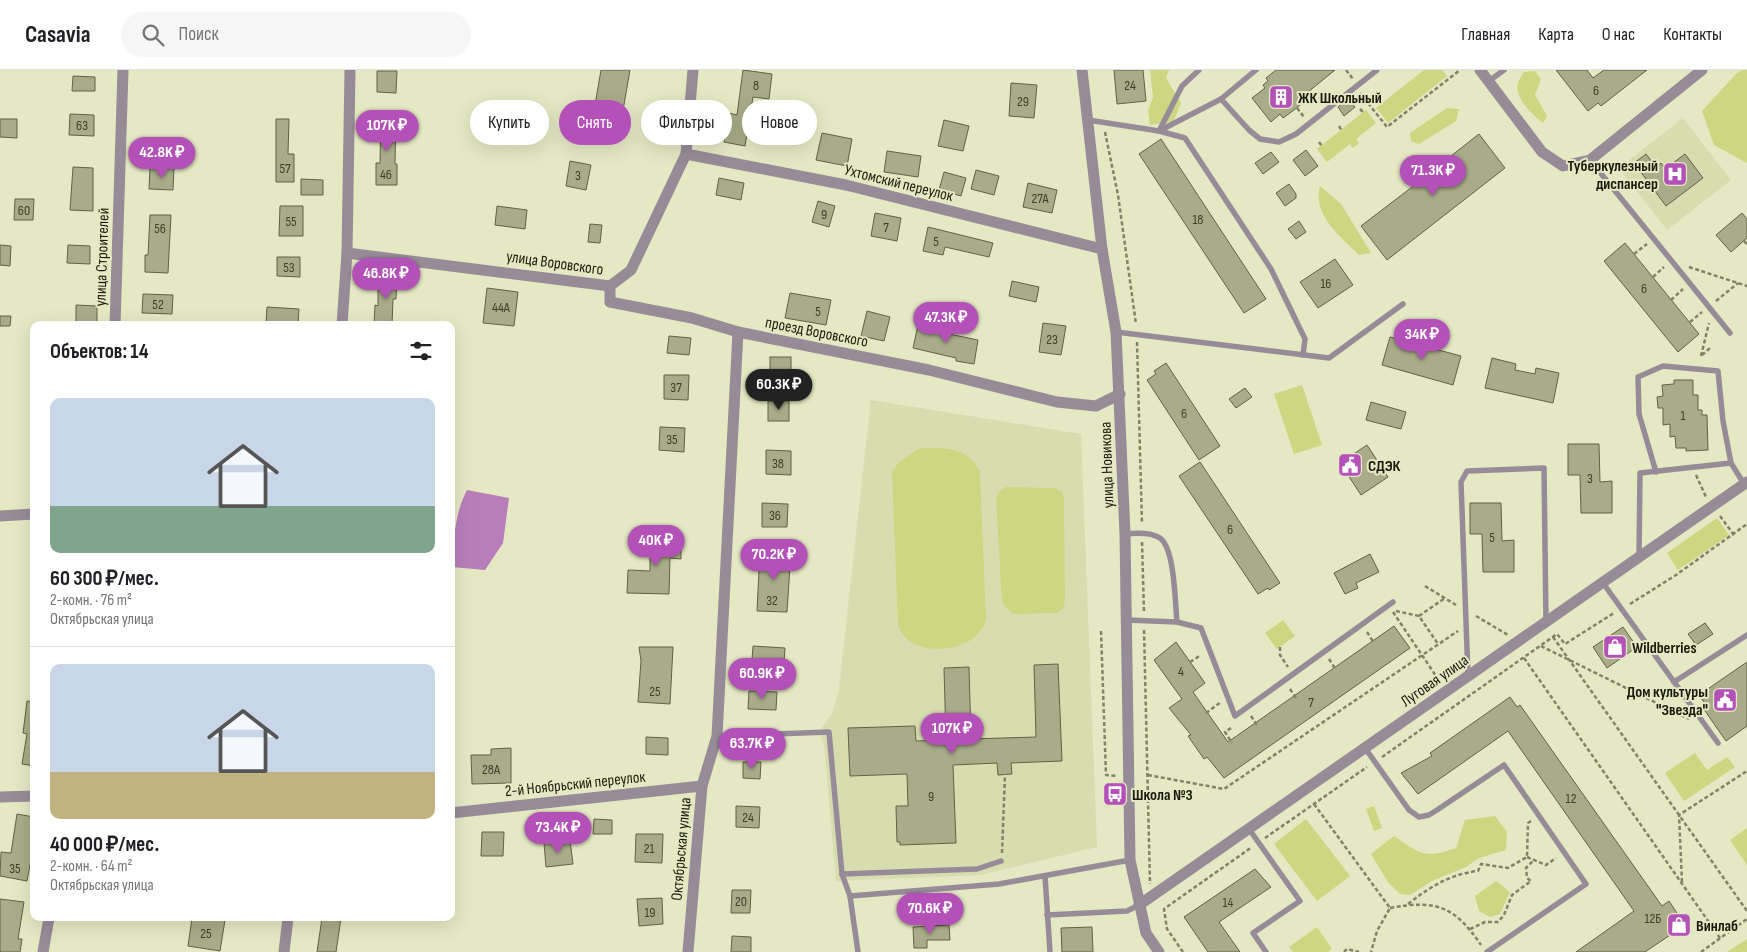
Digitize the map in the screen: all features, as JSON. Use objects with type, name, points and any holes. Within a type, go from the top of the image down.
[{"type":"street","name":"улица Строителей","points":[[115,321],[123,70]]},
{"type":"street","points":[[342,321],[347,253],[350,70]]},
{"type":"street","name":"улица Воровского","points":[[347,253],[610,286],[631,270],[686,154],[693,70]]},
{"type":"street","name":"улица Новикова","points":[[1082,70],[1102,249],[1116,332],[1120,394],[1125,534],[1130,860],[1146,934],[1159,952]]},
{"type":"street","points":[[1480,70],[1542,152],[1563,166],[1590,160],[1702,70]]},
{"type":"street","name":"Ухтомский переулок","points":[[686,154],[846,184],[1102,249]]},
{"type":"street","name":"проезд Воровского","points":[[610,286],[610,302],[692,318],[738,332],[929,370],[1057,402],[1096,406],[1120,394]]},
{"type":"street","name":"Октябрьская улица","points":[[688,952],[702,786],[717,736],[738,332]]},
{"type":"street","name":"Луговая улица","points":[[1139,905],[1746,484]]},
{"type":"street","points":[[0,516],[30,514]]},
{"type":"street","name":"2-й Ноябрьский переулок","points":[[455,813],[702,786]]},
{"type":"street","points":[[0,797],[30,796]]},
{"type":"street","points":[[43,952],[48,921]]},
{"type":"street","points":[[284,952],[288,921]]},
{"type":"lane","points":[[1159,131],[1182,86],[1199,70]]},
{"type":"lane","points":[[1159,131],[1221,99],[1256,70]]},
{"type":"lane","points":[[1221,99],[1249,130],[1260,139],[1279,142],[1296,134],[1377,70]]},
{"type":"lane","points":[[1489,81],[1504,70]]},
{"type":"lane","points":[[1088,120],[1159,131],[1184,138],[1271,269],[1304,339],[1303,355]]},
{"type":"lane","points":[[1590,160],[1730,333]]},
{"type":"lane","points":[[1116,332],[1329,358],[1403,304]]},
{"type":"lane","points":[[1656,472],[1639,414],[1638,376],[1663,366],[1718,371],[1723,421],[1731,462],[1746,484]]},
{"type":"lane","points":[[1639,558],[1640,473],[1731,462]]},
{"type":"lane","points":[[1468,676],[1461,482],[1467,471],[1544,468],[1546,622]]},
{"type":"lane","points":[[1125,534],[1142,533],[1160,538],[1169,552],[1178,622]]},
{"type":"lane","points":[[1603,582],[1718,743]]},
{"type":"lane","points":[[1126,620],[1178,622],[1201,628],[1235,716],[1393,602]]},
{"type":"lane","points":[[1674,682],[1747,635]]},
{"type":"lane","points":[[717,736],[829,732],[842,874],[850,896],[858,952]]},
{"type":"lane","points":[[1365,748],[1409,810],[1419,817],[1429,815],[1504,765],[1586,884],[1486,952]]},
{"type":"lane","points":[[1249,828],[1300,901],[1253,934],[1266,952]]},
{"type":"lane","points":[[850,896],[999,884],[1130,860]]},
{"type":"lane","points":[[842,874],[977,869],[1001,861]]},
{"type":"lane","points":[[1045,876],[1050,952]]},
{"type":"lane","points":[[1048,915],[1127,911],[1139,905]]},
{"type":"path","points":[[1346,70],[1354,80]]},
{"type":"path","points":[[1355,87],[1387,127],[1457,71]]},
{"type":"path","points":[[1315,92],[1324,103]]},
{"type":"path","points":[[1298,108],[1305,118]]},
{"type":"path","points":[[1360,109],[1364,113]]},
{"type":"path","points":[[1339,126],[1342,130]]},
{"type":"path","points":[[1319,142],[1322,146]]},
{"type":"path","points":[[1634,254],[1653,238]]},
{"type":"path","points":[[1744,241],[1747,244]]},
{"type":"path","points":[[1652,277],[1672,261],[1747,286]]},
{"type":"path","points":[[1690,322],[1710,309],[1738,283]]},
{"type":"path","points":[[1671,300],[1690,284]]},
{"type":"path","points":[[1700,370],[1710,309]]},
{"type":"path","points":[[1701,356],[1710,348]]},
{"type":"path","points":[[1692,468],[1706,497]]},
{"type":"path","points":[[1717,512],[1734,535]]},
{"type":"path","points":[[1183,952],[1168,929],[1164,909],[1557,634],[1565,644],[1676,575],[1747,524]]},
{"type":"path","points":[[1420,616],[1445,598]]},
{"type":"path","points":[[1438,644],[1420,616],[1392,610],[1441,684]]},
{"type":"path","points":[[1147,775],[1224,789],[1465,626]]},
{"type":"path","points":[[1365,630],[1374,643]]},
{"type":"path","points":[[1101,631],[1106,776],[1118,776]]},
{"type":"path","points":[[1553,637],[1747,911]]},
{"type":"path","points":[[1541,646],[1707,728]]},
{"type":"path","points":[[1280,647],[1280,656],[1293,674]]},
{"type":"path","points":[[1190,662],[1203,654]]},
{"type":"path","points":[[1328,657],[1336,670]]},
{"type":"path","points":[[1524,657],[1720,938]]},
{"type":"path","points":[[1288,686],[1296,698]]},
{"type":"path","points":[[1206,713],[1221,702]]},
{"type":"path","points":[[1250,714],[1257,725]]},
{"type":"path","points":[[1231,728],[1225,732],[1232,743]]},
{"type":"path","points":[[1679,815],[1747,771]]},
{"type":"path","points":[[1001,861],[1005,774]]},
{"type":"path","points":[[1304,791],[1390,908]]},
{"type":"path","points":[[1526,857],[1528,823],[1538,814]]},
{"type":"path","points":[[1679,815],[1682,884]]},
{"type":"path","points":[[1526,857],[1546,865],[1565,852]]},
{"type":"path","points":[[1408,904],[1441,880],[1478,871],[1481,864],[1508,868],[1526,857]]},
{"type":"path","points":[[1470,929],[1485,922],[1498,922],[1504,915],[1512,895],[1531,881],[1527,878],[1526,868],[1534,860]]},
{"type":"path","points":[[1371,952],[1377,931],[1390,908],[1408,904],[1434,905],[1456,914],[1470,929],[1486,952]]},
{"type":"path","points":[[1701,952],[1747,919]]},
{"type":"path","points":[[1344,952],[1348,950],[1359,952]]},
{"type":"shaded area","name":"Туберкулезный диспансер","points":[[1683,118],[1731,180],[1667,230],[1619,168]]},
{"type":"shaded area","points":[[871,400],[1081,434],[1097,847],[980,875],[836,881],[824,745],[819,732],[832,714],[839,689]]},
{"type":"shaded area","points":[[467,490],[509,498],[503,543],[485,570],[455,567],[455,531]]},
{"type":"green space","points":[[1150,70],[1169,70],[1166,78],[1181,103],[1173,122],[1150,125],[1148,111],[1153,97]]},
{"type":"green space","points":[[1424,70],[1442,70],[1447,76],[1388,123],[1376,108]]},
{"type":"green space","points":[[1747,70],[1747,163],[1714,145],[1702,111],[1737,73]]},
{"type":"green space","points":[[1535,71],[1541,79],[1535,95],[1547,116],[1543,123],[1521,100],[1517,88],[1524,72]]},
{"type":"green space","points":[[1447,108],[1459,109],[1456,121],[1419,144],[1411,141],[1410,133]]},
{"type":"green space","points":[[1366,110],[1376,123],[1356,139],[1359,143],[1353,148],[1350,144],[1327,162],[1317,149]]},
{"type":"green space","points":[[1320,186],[1341,204],[1371,253],[1359,255],[1330,225],[1320,206]]},
{"type":"green space","points":[[1302,385],[1322,445],[1294,454],[1274,394]]},
{"type":"green space","points":[[920,448],[955,450],[969,457],[980,472],[986,619],[982,629],[964,644],[940,649],[916,645],[907,639],[898,627],[892,472],[899,462]]},
{"type":"green space","points":[[1006,487],[1054,488],[1062,491],[1064,500],[1065,600],[1063,609],[1057,613],[1013,614],[1002,603],[996,499],[999,492]]},
{"type":"green space","points":[[1717,518],[1729,535],[1678,570],[1667,553]]},
{"type":"green space","points":[[1283,620],[1295,636],[1277,649],[1265,633]]},
{"type":"green space","points":[[1695,753],[1707,770],[1727,757],[1735,767],[1684,801],[1665,773]]},
{"type":"green space","points":[[1374,806],[1382,828],[1374,831],[1366,809]]},
{"type":"green space","points":[[1495,816],[1507,832],[1506,850],[1479,858],[1466,867],[1432,881],[1410,895],[1400,894],[1388,882],[1371,854],[1394,836],[1423,853],[1437,853],[1456,848],[1465,820]]},
{"type":"green space","points":[[1306,819],[1350,876],[1317,901],[1274,844]]},
{"type":"green space","points":[[1747,828],[1747,865],[1730,840]]},
{"type":"green space","points":[[1496,881],[1510,892],[1500,914],[1490,917],[1479,911],[1475,896]]},
{"type":"green space","points":[[1317,927],[1332,949],[1328,952],[1293,952],[1289,947]]},
{"type":"green space","points":[[1747,939],[1747,952],[1727,952]]},
{"type":"building","points":[[601,70],[630,70],[625,100],[596,100]]},
{"type":"building","points":[[743,70],[772,74],[769,99],[753,97],[753,100],[742,100],[742,145],[745,146],[732,144],[732,114],[737,115]]},
{"type":"building","points":[[1114,70],[1143,70],[1146,101],[1117,104]]},
{"type":"building","name":"ЖК Школьный","points":[[1276,70],[1335,70],[1308,92],[1311,96],[1294,110],[1283,118],[1280,114],[1271,122],[1252,98],[1265,88],[1263,85],[1268,81],[1266,78]]},
{"type":"building","points":[[1556,70],[1587,70],[1593,78],[1604,70],[1647,70],[1601,106],[1598,103],[1588,111]]},
{"type":"building","points":[[377,71],[397,71],[396,93],[377,92]]},
{"type":"building","points":[[73,76],[95,77],[95,91],[72,91]]},
{"type":"building","points":[[1011,83],[1037,85],[1034,118],[1009,116]]},
{"type":"building","points":[[1348,99],[1355,107],[1344,116],[1338,107]]},
{"type":"building","points":[[70,114],[94,115],[94,136],[69,135]]},
{"type":"building","points":[[381,114],[396,115],[395,164],[397,164],[397,185],[376,185],[376,163],[380,163]]},
{"type":"building","points":[[0,119],[17,119],[17,138],[0,137]]},
{"type":"building","points":[[276,119],[289,119],[288,154],[294,154],[294,182],[276,182]]},
{"type":"building","points":[[944,120],[969,126],[963,151],[938,146]]},
{"type":"building","points":[[822,133],[852,139],[847,166],[816,160]]},
{"type":"building","points":[[1479,134],[1505,168],[1387,260],[1361,226],[1416,184],[1411,177],[1423,168],[1428,174]]},
{"type":"building","points":[[1161,139],[1266,299],[1244,313],[1139,154]]},
{"type":"building","points":[[1306,150],[1318,166],[1305,176],[1293,160]]},
{"type":"building","points":[[887,151],[921,156],[918,177],[884,172]]},
{"type":"building","points":[[1271,152],[1279,162],[1263,174],[1255,163]]},
{"type":"building","points":[[1646,154],[1656,167],[1661,163],[1665,169],[1685,154],[1703,178],[1666,206],[1634,163]]},
{"type":"building","points":[[570,161],[591,165],[586,190],[566,186]]},
{"type":"building","points":[[73,167],[93,168],[93,211],[70,210]]},
{"type":"building","points":[[150,167],[174,168],[173,190],[149,189]]},
{"type":"building","points":[[976,170],[999,176],[994,195],[971,189]]},
{"type":"building","points":[[944,172],[966,178],[961,196],[939,190]]},
{"type":"building","points":[[719,178],[744,183],[741,200],[716,195]]},
{"type":"building","points":[[301,179],[323,180],[323,195],[301,195]]},
{"type":"building","points":[[1028,183],[1057,190],[1052,213],[1023,207]]},
{"type":"building","points":[[1289,184],[1296,194],[1296,198],[1285,206],[1276,193]]},
{"type":"building","points":[[15,199],[34,199],[33,220],[14,220]]},
{"type":"building","points":[[818,201],[835,206],[829,227],[812,222]]},
{"type":"building","points":[[280,206],[303,206],[303,236],[279,236]]},
{"type":"building","points":[[497,206],[527,210],[525,229],[495,225]]},
{"type":"building","points":[[875,213],[901,218],[897,241],[871,236]]},
{"type":"building","points":[[1742,213],[1747,219],[1747,238],[1731,252],[1716,235]]},
{"type":"building","points":[[150,215],[171,215],[168,273],[145,272],[145,255],[148,255]]},
{"type":"building","points":[[1299,221],[1306,232],[1296,239],[1288,229]]},
{"type":"building","points":[[590,224],[602,225],[600,243],[588,242]]},
{"type":"building","points":[[928,227],[993,243],[989,257],[945,247],[943,255],[923,251]]},
{"type":"building","points":[[1625,243],[1699,334],[1678,352],[1604,261]]},
{"type":"building","points":[[0,245],[11,246],[10,266],[0,265]]},
{"type":"building","points":[[68,245],[90,246],[90,264],[67,263]]},
{"type":"building","points":[[277,257],[300,257],[300,277],[277,276]]},
{"type":"building","points":[[1335,259],[1353,285],[1318,308],[1300,282]]},
{"type":"building","points":[[378,276],[397,276],[396,299],[393,299],[392,321],[374,321],[375,305],[378,306]]},
{"type":"building","points":[[1012,281],[1039,287],[1036,302],[1009,296]]},
{"type":"building","points":[[487,288],[518,292],[514,326],[483,323]]},
{"type":"building","points":[[790,293],[831,300],[826,325],[785,318]]},
{"type":"building","points":[[143,294],[173,295],[172,314],[142,313]]},
{"type":"building","points":[[76,305],[97,306],[97,321],[76,321]]},
{"type":"building","points":[[267,307],[299,309],[298,321],[266,321]]},
{"type":"building","points":[[867,311],[890,317],[884,341],[861,336]]},
{"type":"building","points":[[0,316],[11,316],[10,326],[0,326]]},
{"type":"building","points":[[1043,323],[1066,326],[1061,355],[1039,352]]},
{"type":"building","points":[[918,325],[978,340],[974,364],[956,361],[956,358],[913,348]]},
{"type":"building","points":[[669,336],[691,338],[689,355],[667,353]]},
{"type":"building","points":[[1390,337],[1461,356],[1453,385],[1382,365]]},
{"type":"building","points":[[770,357],[791,357],[791,376],[770,376]]},
{"type":"building","points":[[1492,358],[1516,364],[1515,370],[1535,374],[1536,368],[1559,373],[1553,403],[1485,388]]},
{"type":"building","points":[[1166,363],[1220,446],[1199,460],[1147,380],[1156,374],[1154,371]]},
{"type":"building","points":[[664,375],[689,375],[688,400],[664,399]]},
{"type":"building","points":[[1674,380],[1693,380],[1693,395],[1698,395],[1698,410],[1702,410],[1702,415],[1707,415],[1708,450],[1686,451],[1686,448],[1676,448],[1675,436],[1670,437],[1670,424],[1663,425],[1663,408],[1658,408],[1657,397],[1663,396],[1662,385],[1674,384]]},
{"type":"building","points":[[1245,388],[1252,397],[1236,408],[1229,399]]},
{"type":"building","points":[[768,401],[789,401],[789,421],[768,421]]},
{"type":"building","points":[[1371,402],[1406,412],[1401,429],[1366,420]]},
{"type":"building","points":[[660,427],[685,428],[684,452],[659,450]]},
{"type":"building","points":[[1568,444],[1599,444],[1600,482],[1612,481],[1612,513],[1581,513],[1580,475],[1568,475]]},
{"type":"building","points":[[1367,445],[1388,477],[1361,495],[1340,463]]},
{"type":"building","points":[[766,450],[791,451],[791,475],[766,474]]},
{"type":"building","points":[[1200,462],[1280,583],[1269,590],[1268,588],[1258,594],[1179,476]]},
{"type":"building","points":[[762,503],[788,504],[787,527],[762,527]]},
{"type":"building","points":[[1470,503],[1501,503],[1502,541],[1514,540],[1514,572],[1483,572],[1482,534],[1470,534]]},
{"type":"building","points":[[650,536],[681,536],[681,559],[670,558],[669,594],[627,593],[628,570],[650,571]]},
{"type":"building","points":[[760,550],[791,551],[787,612],[757,611]]},
{"type":"building","points":[[1370,554],[1379,572],[1356,583],[1358,588],[1345,594],[1334,573]]},
{"type":"building","points":[[1705,623],[1713,634],[1696,645],[1688,634]]},
{"type":"building","points":[[1394,626],[1410,648],[1224,778],[1207,757],[1204,759],[1188,736],[1191,735],[1169,708],[1182,699],[1154,660],[1176,642],[1205,683],[1193,692],[1228,742]]},
{"type":"building","name":"Wildberries","points":[[1623,627],[1637,647],[1607,668],[1593,647]]},
{"type":"building","points":[[753,646],[785,648],[784,663],[752,660]]},
{"type":"building","points":[[639,647],[673,647],[670,704],[638,702],[641,661]]},
{"type":"building","name":"Дом культуры \"Звезда\"","points":[[1747,662],[1747,726],[1726,741],[1703,708],[1706,705],[1699,695]]},
{"type":"building","points":[[1058,664],[1062,761],[1011,763],[1012,774],[998,775],[997,763],[953,765],[956,843],[900,845],[900,842],[897,842],[896,806],[908,806],[907,774],[850,776],[848,728],[915,726],[916,741],[946,740],[944,668],[969,667],[971,739],[1036,737],[1034,665]]},
{"type":"building","points":[[749,691],[777,692],[776,710],[748,709]]},
{"type":"building","points":[[1510,697],[1517,707],[1520,705],[1662,906],[1669,901],[1685,925],[1645,952],[1576,952],[1634,911],[1508,731],[1418,794],[1401,773],[1432,756],[1430,753]]},
{"type":"building","points":[[27,701],[30,701],[30,765],[22,764],[27,734],[23,733]]},
{"type":"building","points":[[646,737],[668,738],[668,755],[646,754]]},
{"type":"building","points":[[511,748],[511,783],[472,784],[471,755],[491,755],[491,749]]},
{"type":"building","points":[[743,762],[761,762],[760,779],[743,778]]},
{"type":"building","points":[[736,806],[760,807],[759,828],[736,827]]},
{"type":"building","points":[[17,814],[30,816],[30,865],[27,881],[0,876],[1,852],[11,853]]},
{"type":"building","points":[[594,819],[612,820],[612,834],[593,834]]},
{"type":"building","points":[[482,832],[504,832],[503,856],[481,856]]},
{"type":"building","points":[[636,834],[663,834],[662,863],[635,862]]},
{"type":"building","points":[[570,840],[573,864],[546,867],[544,843]]},
{"type":"building","points":[[1255,869],[1271,887],[1219,922],[1240,952],[1208,952],[1184,917]]},
{"type":"building","points":[[732,890],[751,890],[750,913],[731,913]]},
{"type":"building","points":[[662,898],[663,924],[639,926],[637,899]]},
{"type":"building","points":[[0,899],[24,902],[18,939],[22,939],[20,952],[0,952]]},
{"type":"building","points":[[192,921],[225,921],[220,951],[188,946]]},
{"type":"building","points":[[322,921],[341,921],[336,952],[317,952]]},
{"type":"building","points":[[949,925],[950,940],[927,940],[927,948],[914,948],[913,927]]},
{"type":"building","points":[[1092,927],[1093,952],[1062,952],[1061,928]]},
{"type":"building","points":[[732,936],[751,937],[751,952],[731,952]]},
{"type":"place","name":"ЖК Школьный","points":[[1281,97]]},
{"type":"place","name":"Туберкулезный диспансер","points":[[1675,174]]},
{"type":"place","name":"СДЭК","points":[[1350,465]]},
{"type":"place","name":"Wildberries","points":[[1615,647]]},
{"type":"place","name":"Дом культуры \"Звезда\"","points":[[1725,700]]},
{"type":"place","name":"Школа №3","points":[[1115,794]]},
{"type":"place","name":"Винлаб","points":[[1679,925]]}]
